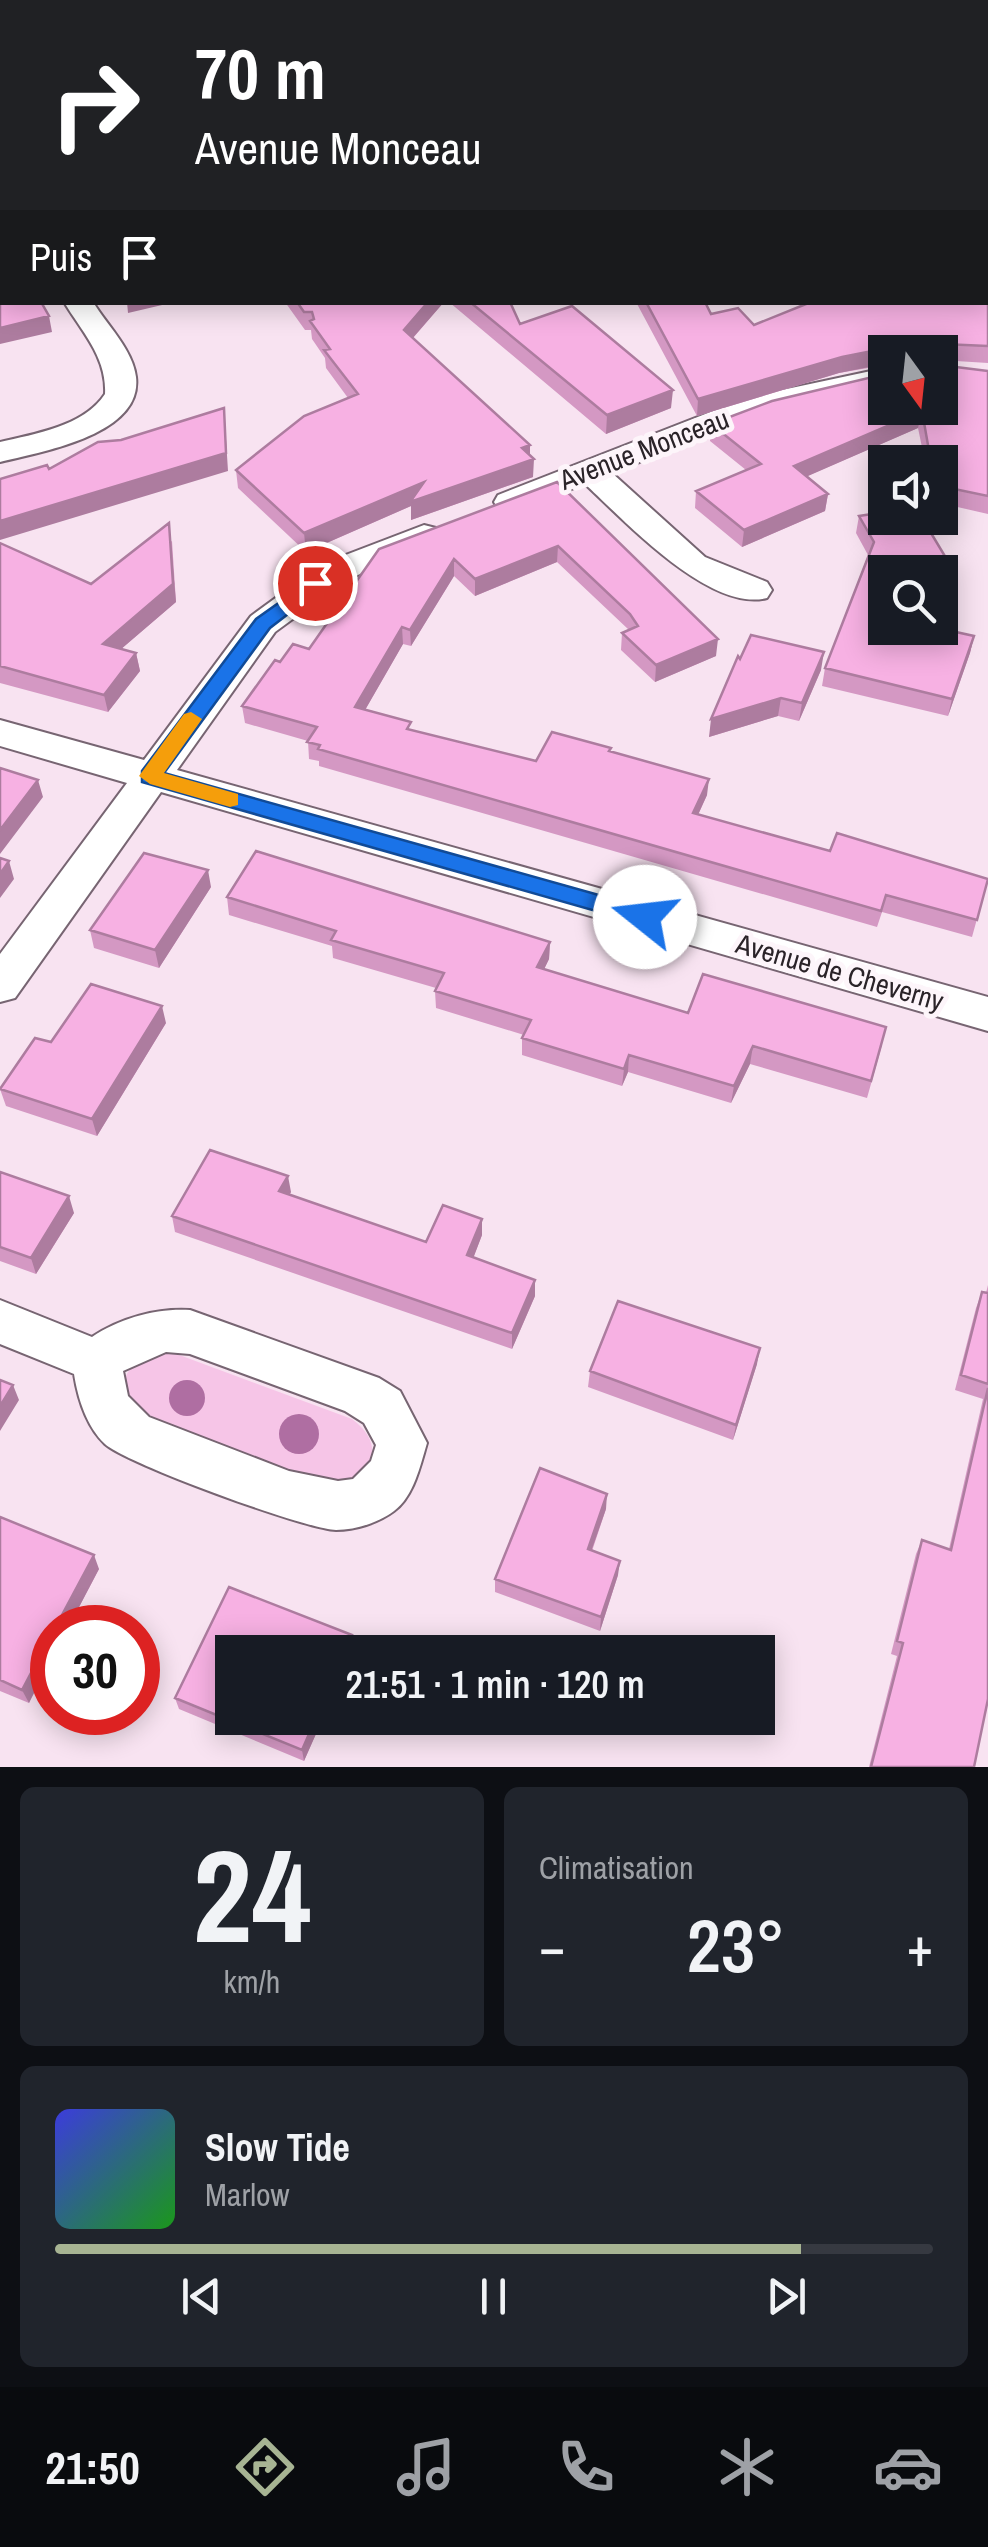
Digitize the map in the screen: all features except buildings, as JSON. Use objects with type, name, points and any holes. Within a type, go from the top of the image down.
[{"type":"street","points":[[0,452],[83,428],[109,410],[118,397],[120,372],[80,305]]},
{"type":"street","name":"Avenue Monceau","points":[[486,511],[760,404],[868,381]]},
{"type":"street","points":[[590,471],[693,565],[755,590]]},
{"type":"street","points":[[0,986],[252,636],[276,611],[334,572],[451,524]]},
{"type":"street","name":"Avenue de Cheverny","points":[[0,732],[988,1014]]},
{"type":"street","points":[[0,1322],[97,1361]]},
{"type":"street","points":[[190,1332],[362,1394],[382,1407],[402,1443],[399,1460],[393,1476],[379,1492],[360,1502],[325,1507],[306,1503],[130,1434],[113,1421],[106,1408],[97,1361],[143,1335],[190,1332]]},
{"type":"shaded area","points":[[156,1352],[174,1353],[352,1419],[371,1442],[369,1464],[351,1479],[321,1483],[141,1414],[126,1396],[125,1378],[136,1363]]},
{"type":"slow traffic","points":[[191,719],[150,776],[230,799]]},
{"type":"route","points":[[315,583],[276,611],[252,636],[150,776],[645,917]]}]
